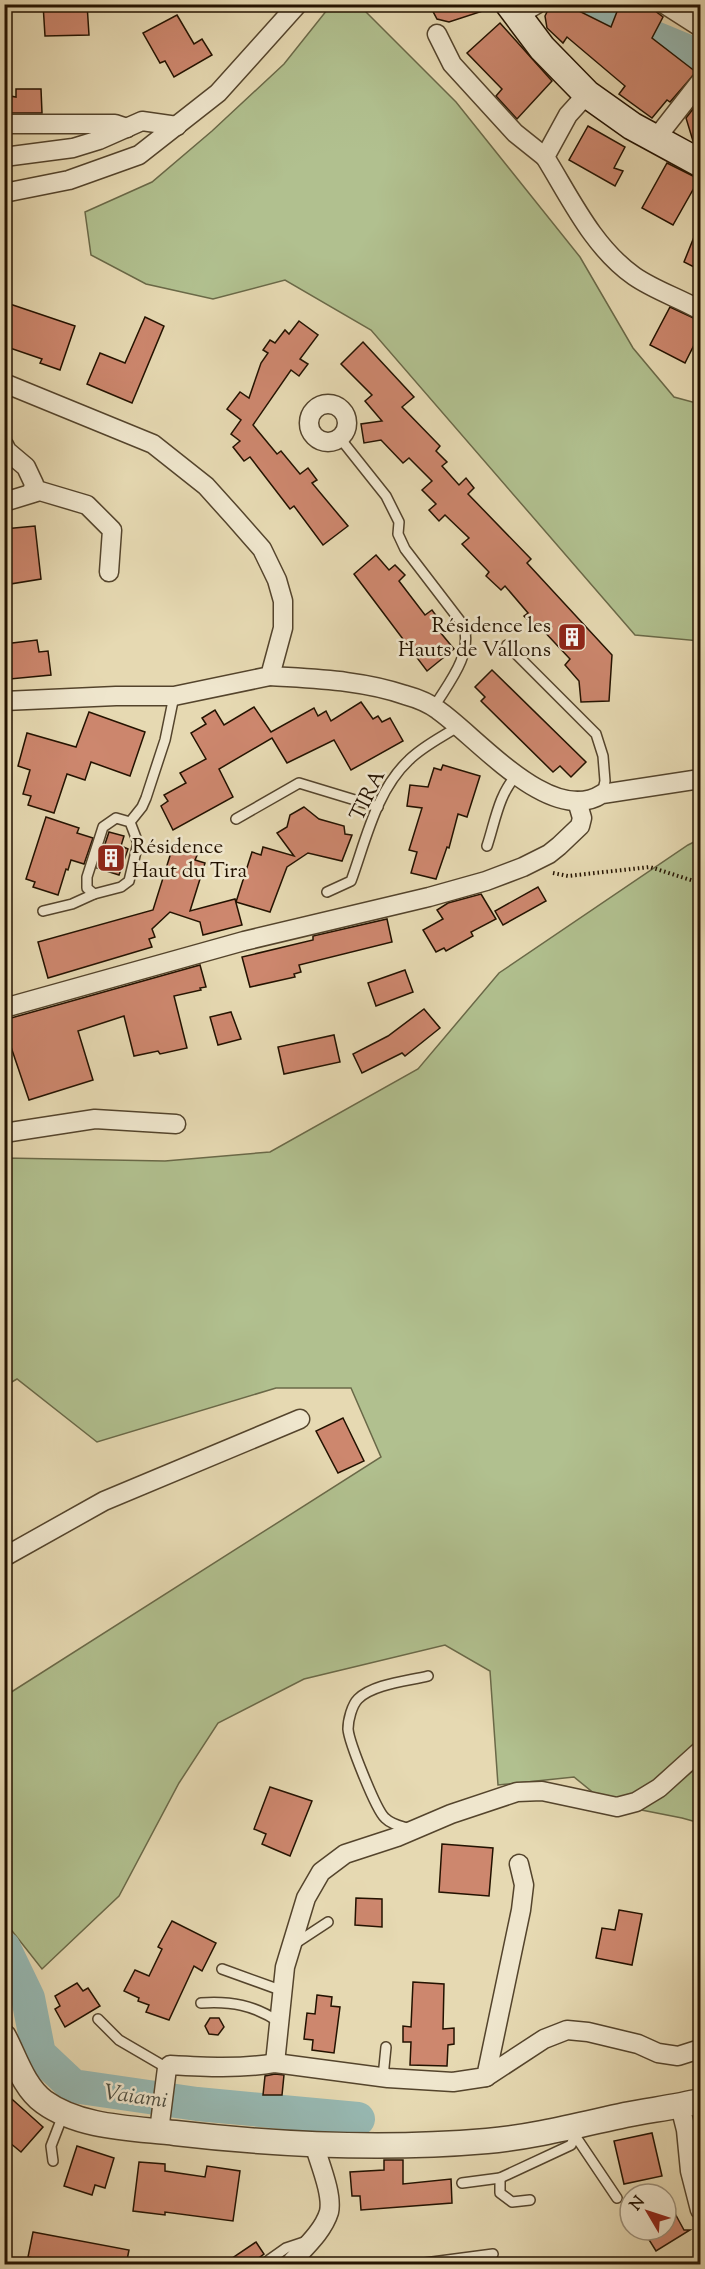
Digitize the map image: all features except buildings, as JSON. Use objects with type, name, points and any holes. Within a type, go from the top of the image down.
[{"type":"main road","points":[[521,8],[556,63],[587,94],[632,126],[657,137],[700,163]]},
{"type":"street","points":[[4,193],[69,180],[139,155],[218,93],[298,4]]},
{"type":"street","points":[[664,4],[700,27]]},
{"type":"street","points":[[437,34],[452,64],[515,133],[545,158],[585,224],[609,254],[634,276],[700,310]]},
{"type":"street","points":[[657,137],[700,82]]},
{"type":"street","points":[[545,158],[568,115],[587,94]]},
{"type":"street","points":[[4,157],[74,148],[142,121],[177,126]]},
{"type":"street","points":[[4,124],[115,124],[127,128]]},
{"type":"street","points":[[4,383],[153,444],[206,486],[262,549],[277,580],[283,601],[283,628],[270,676]]},
{"type":"street","points":[[4,445],[7,451],[26,467],[34,484],[28,494]]},
{"type":"street","points":[[4,502],[40,491],[87,505],[112,530],[109,572]]},
{"type":"street","points":[[4,701],[174,696],[270,676],[360,684],[405,694],[434,707],[517,775],[553,797],[571,802],[595,799],[602,794],[700,779]]},
{"type":"street","points":[[4,1008],[244,941],[429,897],[486,881],[549,854],[580,826],[582,818],[577,801]]},
{"type":"street","points":[[4,1133],[95,1119],[176,1124]]},
{"type":"street","points":[[4,1557],[104,1501],[300,1419]]},
{"type":"street","points":[[275,2063],[285,1967],[306,1898],[321,1872],[345,1854],[517,1792],[542,1791],[617,1807],[636,1802],[659,1788],[700,1751]]},
{"type":"street","points":[[486,2077],[521,1910],[524,1885],[519,1864]]},
{"type":"street","points":[[160,2123],[166,2074],[170,2065],[261,2066],[275,2063],[384,2078],[453,2082],[486,2077],[544,2039],[567,2030],[588,2032],[638,2044],[658,2053],[678,2056],[700,2049]]},
{"type":"street","points":[[4,2037],[14,2066],[31,2088],[43,2101],[77,2119],[99,2123],[160,2123],[314,2144],[436,2144],[573,2131],[690,2103],[686,2130],[690,2171],[700,2210]]},
{"type":"street","points":[[290,2265],[325,2222],[329,2210],[329,2198],[314,2144]]},
{"type":"lane","points":[[339,437],[386,496],[399,522],[398,534],[405,549],[464,626],[468,638],[466,651],[434,707]]},
{"type":"lane","points":[[507,645],[596,734],[603,756],[605,781],[602,794]]},
{"type":"lane","points":[[130,822],[146,798],[165,740],[174,696]]},
{"type":"lane","name":"TIRA","points":[[327,892],[351,881],[389,783],[409,759],[459,726]]},
{"type":"lane","points":[[487,846],[503,795],[509,783],[517,775]]},
{"type":"lane","points":[[236,819],[299,783],[378,807]]},
{"type":"lane","points":[[94,894],[87,888],[87,877],[103,827],[116,818],[130,822]]},
{"type":"lane","points":[[43,911],[72,904],[94,894],[121,887],[129,881],[138,843],[130,822]]},
{"type":"lane","points":[[412,1830],[393,1824],[383,1817],[355,1752],[348,1729],[350,1716],[357,1700],[370,1690],[428,1676]]},
{"type":"lane","points":[[291,1946],[328,1922]]},
{"type":"lane","points":[[222,1969],[283,1991]]},
{"type":"lane","points":[[201,2003],[242,2004],[267,2013],[279,2022]]},
{"type":"lane","points":[[98,2019],[119,2040],[166,2074]]},
{"type":"lane","points":[[384,2078],[386,2047]]},
{"type":"lane","points":[[53,2161],[51,2146],[64,2113]]},
{"type":"lane","points":[[462,2183],[500,2178],[571,2145],[573,2131]]},
{"type":"lane","points":[[573,2131],[617,2198]]},
{"type":"lane","points":[[500,2178],[501,2193],[512,2202],[530,2200]]},
{"type":"lane","points":[[269,2260],[286,2248],[312,2239]]},
{"type":"lane","points":[[417,2265],[493,2253]]},
{"type":"path","points":[[523,867],[568,876],[650,867],[700,884]]},
{"type":"green space","points":[[331,5],[359,5],[456,102],[580,257],[633,348],[674,397],[700,404],[700,641],[635,635],[371,330],[285,280],[213,299],[146,284],[91,255],[85,212],[152,182],[212,131],[284,64]]},
{"type":"green space","points":[[700,839],[700,1823],[606,1803],[574,1777],[498,1785],[490,1671],[445,1645],[304,1679],[218,1723],[179,1783],[119,1896],[42,1969],[5,1922],[5,1696],[381,1457],[351,1388],[276,1388],[97,1442],[17,1379],[5,1386],[5,1158],[165,1161],[270,1152],[418,1069],[499,973]]},
{"type":"waterway","points":[[573,4],[691,53],[700,60]]},
{"type":"waterway","name":"Vaiami","points":[[4,1948],[28,1998],[39,2054],[73,2086],[197,2104],[358,2119]]},
{"type":"place","name":"Résidence les Hauts de Vallons","points":[[572,637]]},
{"type":"place","name":"Résidence Haut du Tira","points":[[111,858]]}]
